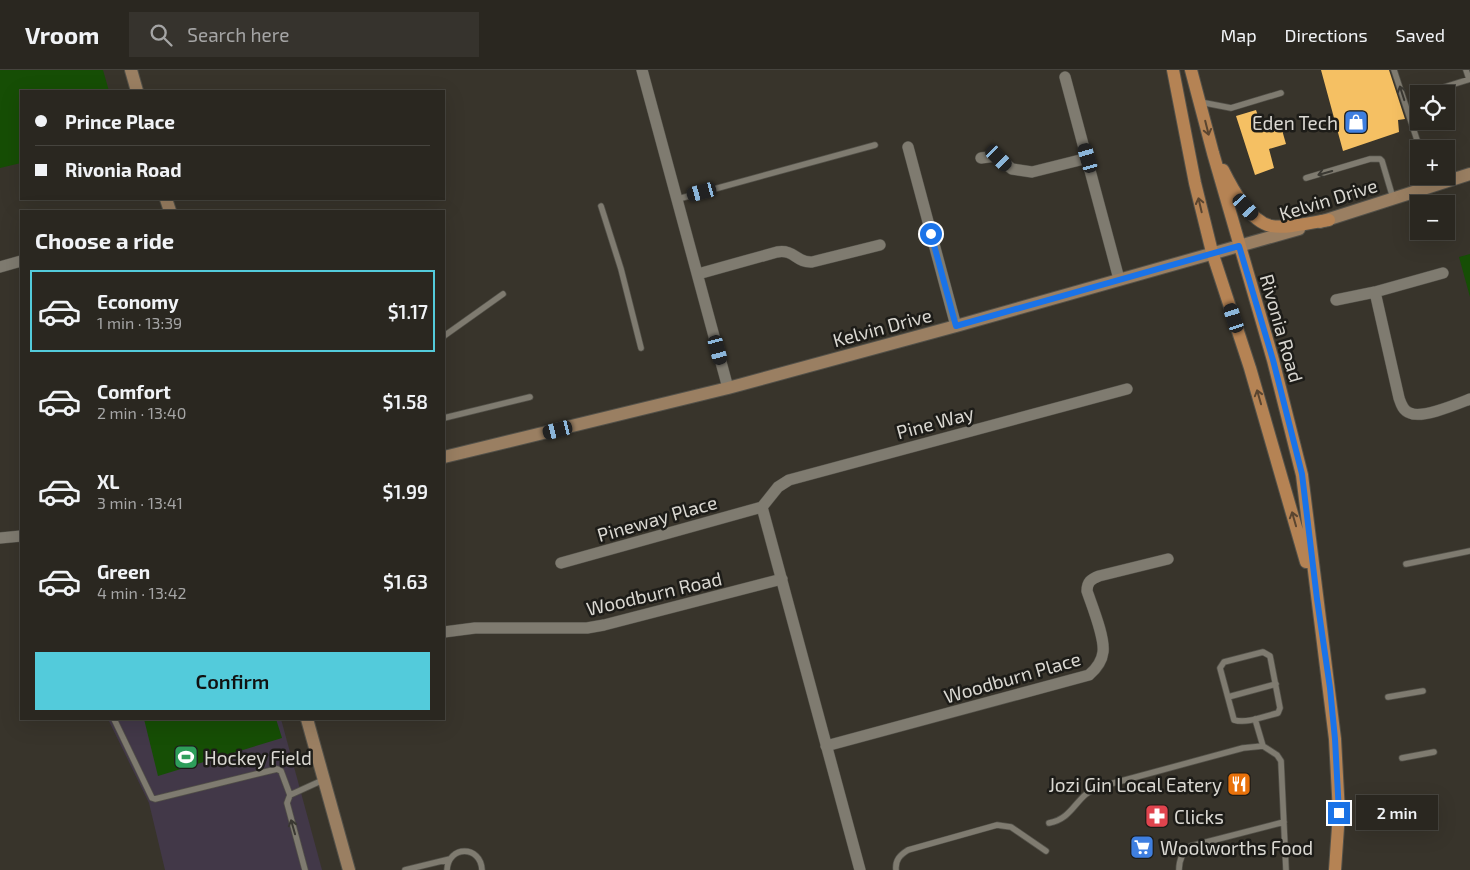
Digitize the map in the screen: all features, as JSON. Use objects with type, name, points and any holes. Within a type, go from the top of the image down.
[{"type":"main road","points":[[131,70],[137,90]]},
{"type":"main road","name":"Rivonia Road","points":[[1173,70],[1195,183],[1212,252],[1250,368],[1317,599]]},
{"type":"main road","name":"Rivonia Road","points":[[1191,70],[1239,246],[1273,360],[1302,474],[1335,739],[1339,813],[1335,870]]},
{"type":"main road","points":[[1213,153],[1238,198],[1262,222],[1270,226],[1283,226],[1329,220]]},
{"type":"main road","name":"Kelvin Drive","points":[[1455,177],[1470,174]]},
{"type":"main road","name":"Kelvin Drive","points":[[445,457],[728,388],[956,326],[1329,220],[1393,198],[1422,185]]},
{"type":"main road","points":[[307,720],[348,870]]},
{"type":"street","points":[[642,70],[728,388]]},
{"type":"street","points":[[1066,78],[1120,279]]},
{"type":"street","points":[[908,147],[956,326]]},
{"type":"street","points":[[981,158],[996,156],[1012,169],[1032,172],[1088,158]]},
{"type":"street","points":[[698,274],[777,252],[787,251],[802,261],[812,262],[880,245]]},
{"type":"street","points":[[0,267],[20,261]]},
{"type":"street","points":[[1336,300],[1375,292],[1443,272]]},
{"type":"street","points":[[1375,292],[1399,398],[1404,410],[1415,415],[1470,399]]},
{"type":"street","name":"Pine Way","points":[[762,507],[778,487],[789,480],[1127,389]]},
{"type":"street","points":[[762,507],[860,870]]},
{"type":"street","name":"Pineway Place","points":[[561,563],[762,507]]},
{"type":"street","points":[[0,538],[20,536]]},
{"type":"street","name":"Woodburn Place","points":[[826,746],[1089,675],[1100,662],[1103,653],[1103,643],[1087,591],[1088,583],[1093,578],[1099,576],[1168,559]]},
{"type":"street","name":"Woodburn Road","points":[[445,632],[475,628],[587,628],[782,579]]},
{"type":"lane","points":[[1394,70],[1417,140]]},
{"type":"lane","points":[[1450,85],[1469,79],[1466,70]]},
{"type":"lane","points":[[1200,102],[1231,108],[1281,93]]},
{"type":"lane","points":[[678,199],[875,145]]},
{"type":"lane","points":[[1306,178],[1370,159],[1380,159],[1393,198]]},
{"type":"lane","points":[[601,206],[621,269],[641,348]]},
{"type":"lane","points":[[445,335],[503,294]]},
{"type":"lane","points":[[445,418],[530,397]]},
{"type":"lane","points":[[1406,564],[1470,551]]},
{"type":"lane","points":[[1263,652],[1270,656],[1280,708],[1278,713],[1240,722],[1234,720],[1228,697],[1220,668],[1224,662],[1263,652]]},
{"type":"lane","points":[[1228,697],[1276,684]]},
{"type":"lane","points":[[1388,697],[1423,691]]},
{"type":"lane","points":[[1255,719],[1263,746]]},
{"type":"lane","points":[[114,720],[152,798],[155,799],[277,770],[281,771],[290,795],[287,808],[305,870]]},
{"type":"lane","points":[[1049,823],[1062,820],[1084,795],[1099,786],[1244,748],[1263,746],[1277,755],[1281,761],[1286,870]]},
{"type":"lane","points":[[1402,758],[1434,752]]},
{"type":"lane","points":[[290,795],[324,780]]},
{"type":"lane","points":[[1179,870],[1180,859],[1191,846],[1284,822]]},
{"type":"lane","points":[[896,870],[895,864],[897,859],[908,850],[997,825],[1011,827],[1046,851]]},
{"type":"lane","points":[[405,870],[450,859],[460,852],[472,853],[481,862],[482,870]]},
{"type":"lane","points":[[447,870],[450,859]]},
{"type":"shaded area","points":[[108,720],[281,720],[322,870],[165,870],[149,803]]},
{"type":"green space","points":[[0,70],[103,70],[109,90],[20,90],[20,163],[0,168]]},
{"type":"green space","points":[[1470,254],[1470,297],[1459,257]]},
{"type":"green space","name":"Hockey Field","points":[[144,720],[276,720],[282,738],[158,776]]},
{"type":"building","points":[[1321,70],[1389,70],[1405,119],[1398,120],[1399,132],[1343,151]]},
{"type":"building","points":[[1256,110],[1262,128],[1280,123],[1286,144],[1269,149],[1274,168],[1255,175],[1236,116]]},
{"type":"place","name":"Eden Tech","points":[[1356,122]]},
{"type":"place","name":"Hockey Field","points":[[186,757]]},
{"type":"place","name":"Jozi Gin Local Eatery","points":[[1239,784]]},
{"type":"place","name":"Clicks","points":[[1157,816]]},
{"type":"place","name":"Woolworths Food","points":[[1142,847]]},
{"type":"route","points":[[931,234],[956,326],[1212,252],[1239,246],[1273,360],[1302,474],[1330,688],[1339,813]]}]
